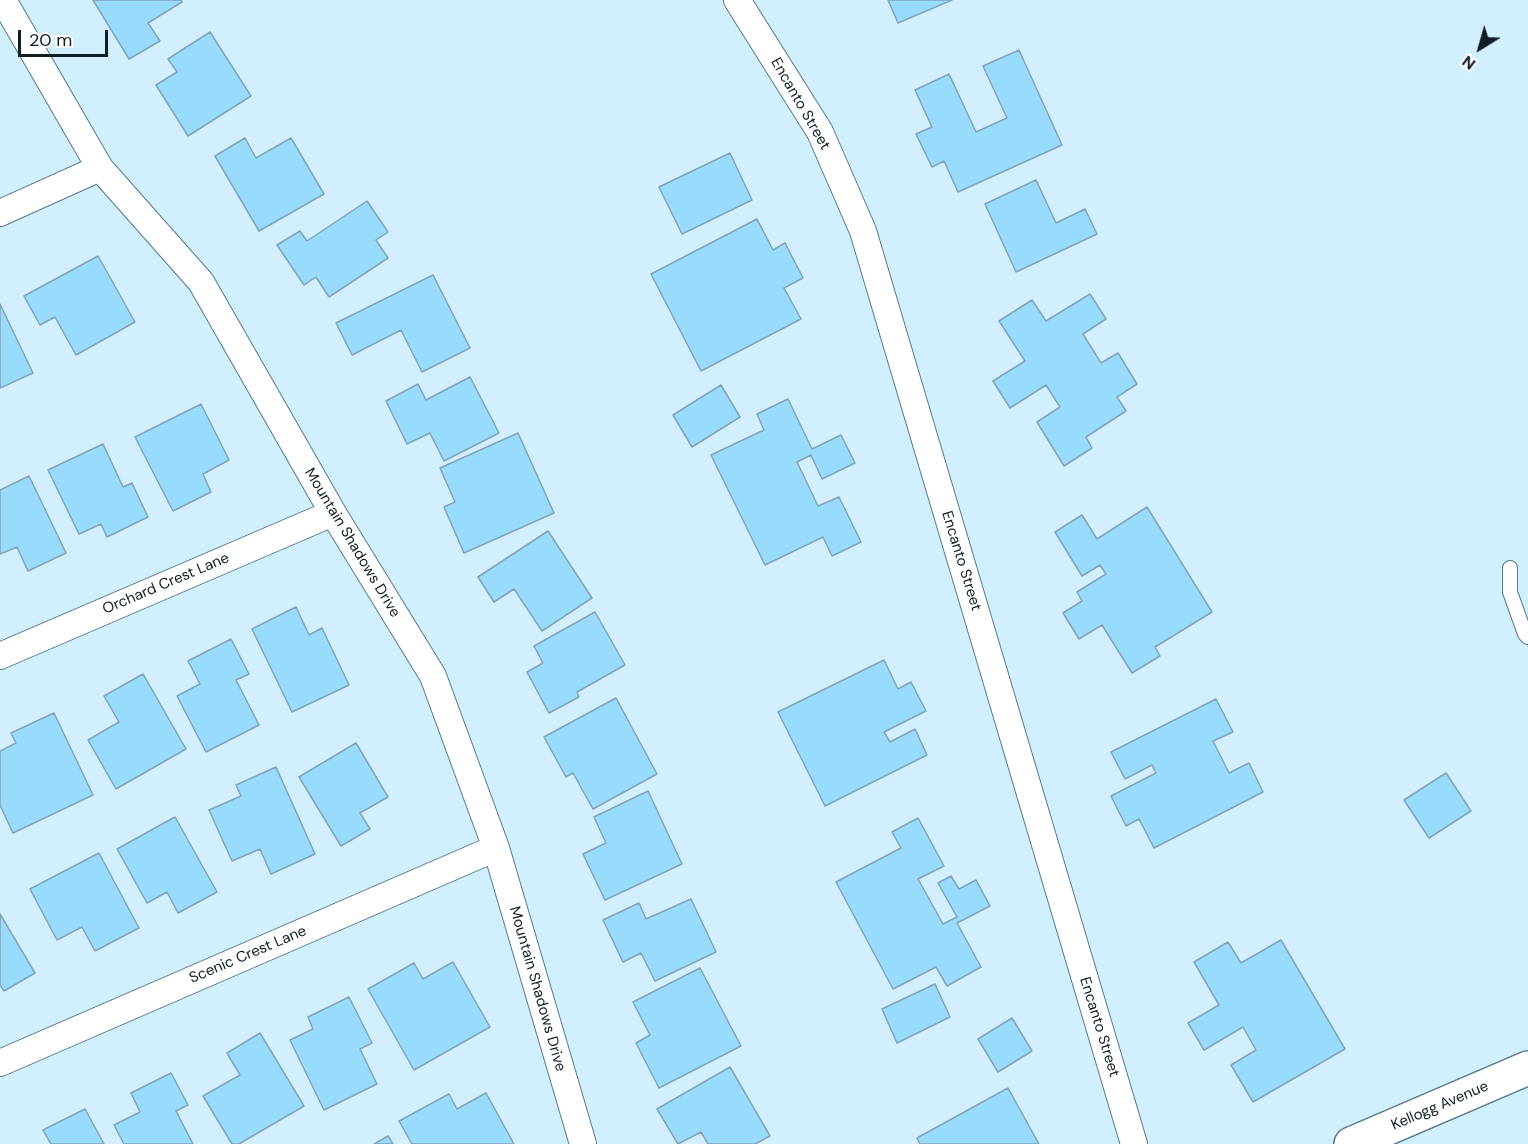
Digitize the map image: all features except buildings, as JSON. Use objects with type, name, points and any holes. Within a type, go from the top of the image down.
[{"type":"street","name":"Mountain Shadows Drive","points":[[3,0],[100,168],[201,282],[333,513],[433,676],[496,848],[583,1144]]},
{"type":"street","name":"Encanto Street","points":[[737,0],[820,132],[863,231],[1134,1144]]},
{"type":"street","points":[[0,213],[100,168]]},
{"type":"street","name":"Orchard Crest Lane","points":[[0,656],[333,513]]},
{"type":"street","name":"Scenic Crest Lane","points":[[0,1063],[496,848]]},
{"type":"street","name":"Kellogg Avenue","points":[[1351,1144],[1528,1068]]},
{"type":"lane","points":[[1510,568],[1510,592],[1528,637]]}]
